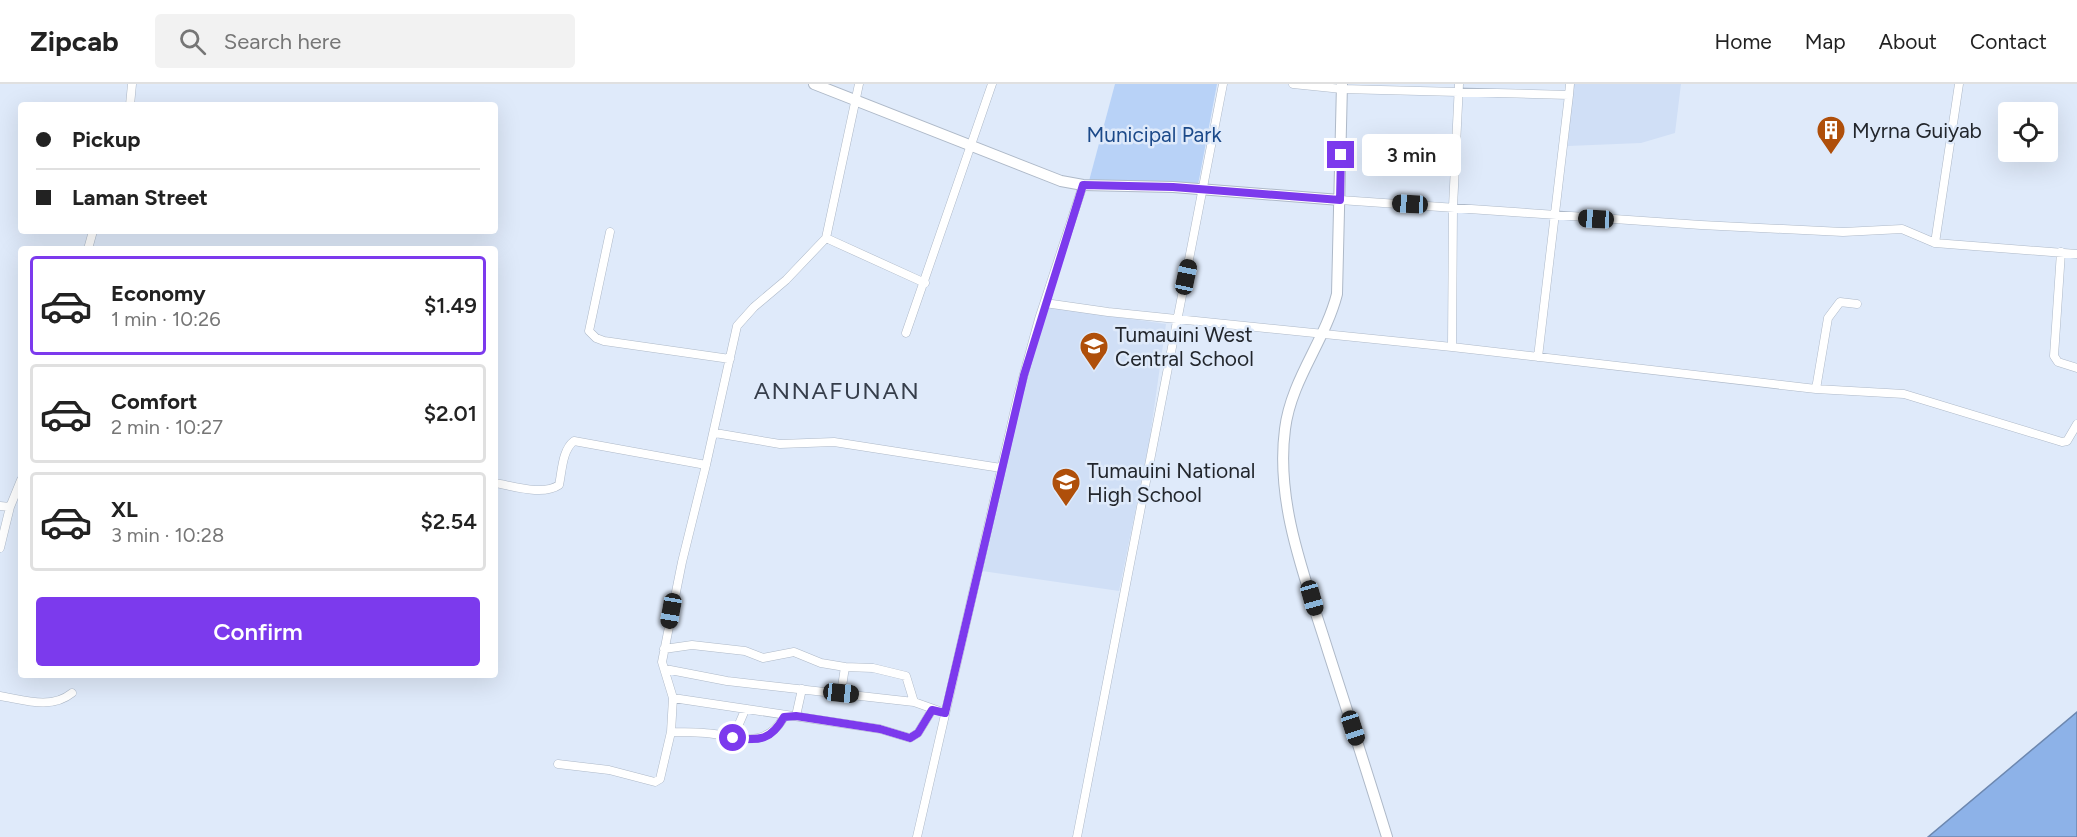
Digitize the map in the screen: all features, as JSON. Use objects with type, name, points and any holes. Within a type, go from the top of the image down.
[{"type":"main road","points":[[814,84],[1046,176],[1083,185],[1204,189],[1340,200]]},
{"type":"main road","points":[[1342,86],[1337,294],[1332,312],[1295,388],[1289,408],[1283,451],[1286,497],[1318,620],[1387,837]]},
{"type":"street","points":[[130,102],[132,84]]},
{"type":"street","points":[[558,764],[609,770],[655,782],[662,774],[671,732],[673,698],[662,662],[664,649],[715,433],[737,326],[754,307],[786,280],[825,238],[859,84]]},
{"type":"street","points":[[906,333],[992,84]]},
{"type":"street","points":[[1077,837],[1223,84]]},
{"type":"street","points":[[1293,84],[1459,87],[1569,95]]},
{"type":"street","points":[[1538,357],[1570,84]]},
{"type":"street","points":[[1935,243],[1959,84]]},
{"type":"street","points":[[1452,347],[1453,207],[1459,87]]},
{"type":"street","points":[[917,837],[1001,468],[1045,303],[1083,185]]},
{"type":"street","points":[[1340,200],[1556,216],[1843,232],[1902,229],[1935,243],[2077,254]]},
{"type":"street","points":[[609,232],[591,315],[589,331],[592,335],[604,341],[730,359]]},
{"type":"street","points":[[825,238],[925,283]]},
{"type":"street","points":[[2061,252],[2054,356],[2058,362],[2077,368]]},
{"type":"street","points":[[1816,389],[1831,312],[1840,302],[1857,304]]},
{"type":"street","points":[[1045,303],[1177,320],[1452,347],[1816,389],[1911,395],[2062,442],[2067,441],[2077,424]]},
{"type":"street","points":[[715,433],[780,444],[834,442],[1001,468]]},
{"type":"street","points":[[498,483],[541,490],[554,489],[559,485],[569,445],[574,441],[706,465]]},
{"type":"street","points":[[0,548],[10,507],[18,487]]},
{"type":"street","points":[[0,506],[10,507]]},
{"type":"street","points":[[664,649],[692,645],[745,651],[763,658],[794,652],[821,663],[873,668],[906,676],[914,702]]},
{"type":"street","points":[[841,693],[845,667]]},
{"type":"street","points":[[665,669],[726,681],[914,702],[945,713]]},
{"type":"street","points":[[796,716],[802,689]]},
{"type":"street","points":[[0,696],[48,704],[62,701],[72,693]]},
{"type":"street","points":[[673,698],[784,717],[796,716],[880,729],[910,738],[918,733],[932,710]]},
{"type":"street","points":[[733,738],[744,710]]},
{"type":"street","points":[[671,732],[753,741],[771,734],[784,717]]},
{"type":"shaded area","points":[[1572,84],[1681,84],[1675,133],[1641,143],[1568,146]]},
{"type":"shaded area","points":[[1047,307],[1166,324],[1149,444],[1119,591],[982,571],[1016,417]]},
{"type":"shaded area","points":[[2077,712],[2077,837],[1928,837]]},
{"type":"green space","name":"Municipal Park","points":[[1115,84],[1217,84],[1198,185],[1089,181]]},
{"type":"place","name":"Myrna Guiyab","points":[[1831,156]]},
{"type":"place","name":"Tumauini West Central School","points":[[1094,372]]},
{"type":"place","name":"Tumauini National High School","points":[[1066,508]]},
{"type":"district","name":"ANNAFUNAN","points":[[837,390]]},
{"type":"route","points":[[733,738],[753,741],[762,738],[771,734],[784,717],[796,716],[880,729],[910,738],[918,733],[932,710],[945,713],[1024,375],[1039,319],[1083,185],[1173,187],[1340,200],[1341,155]]}]
